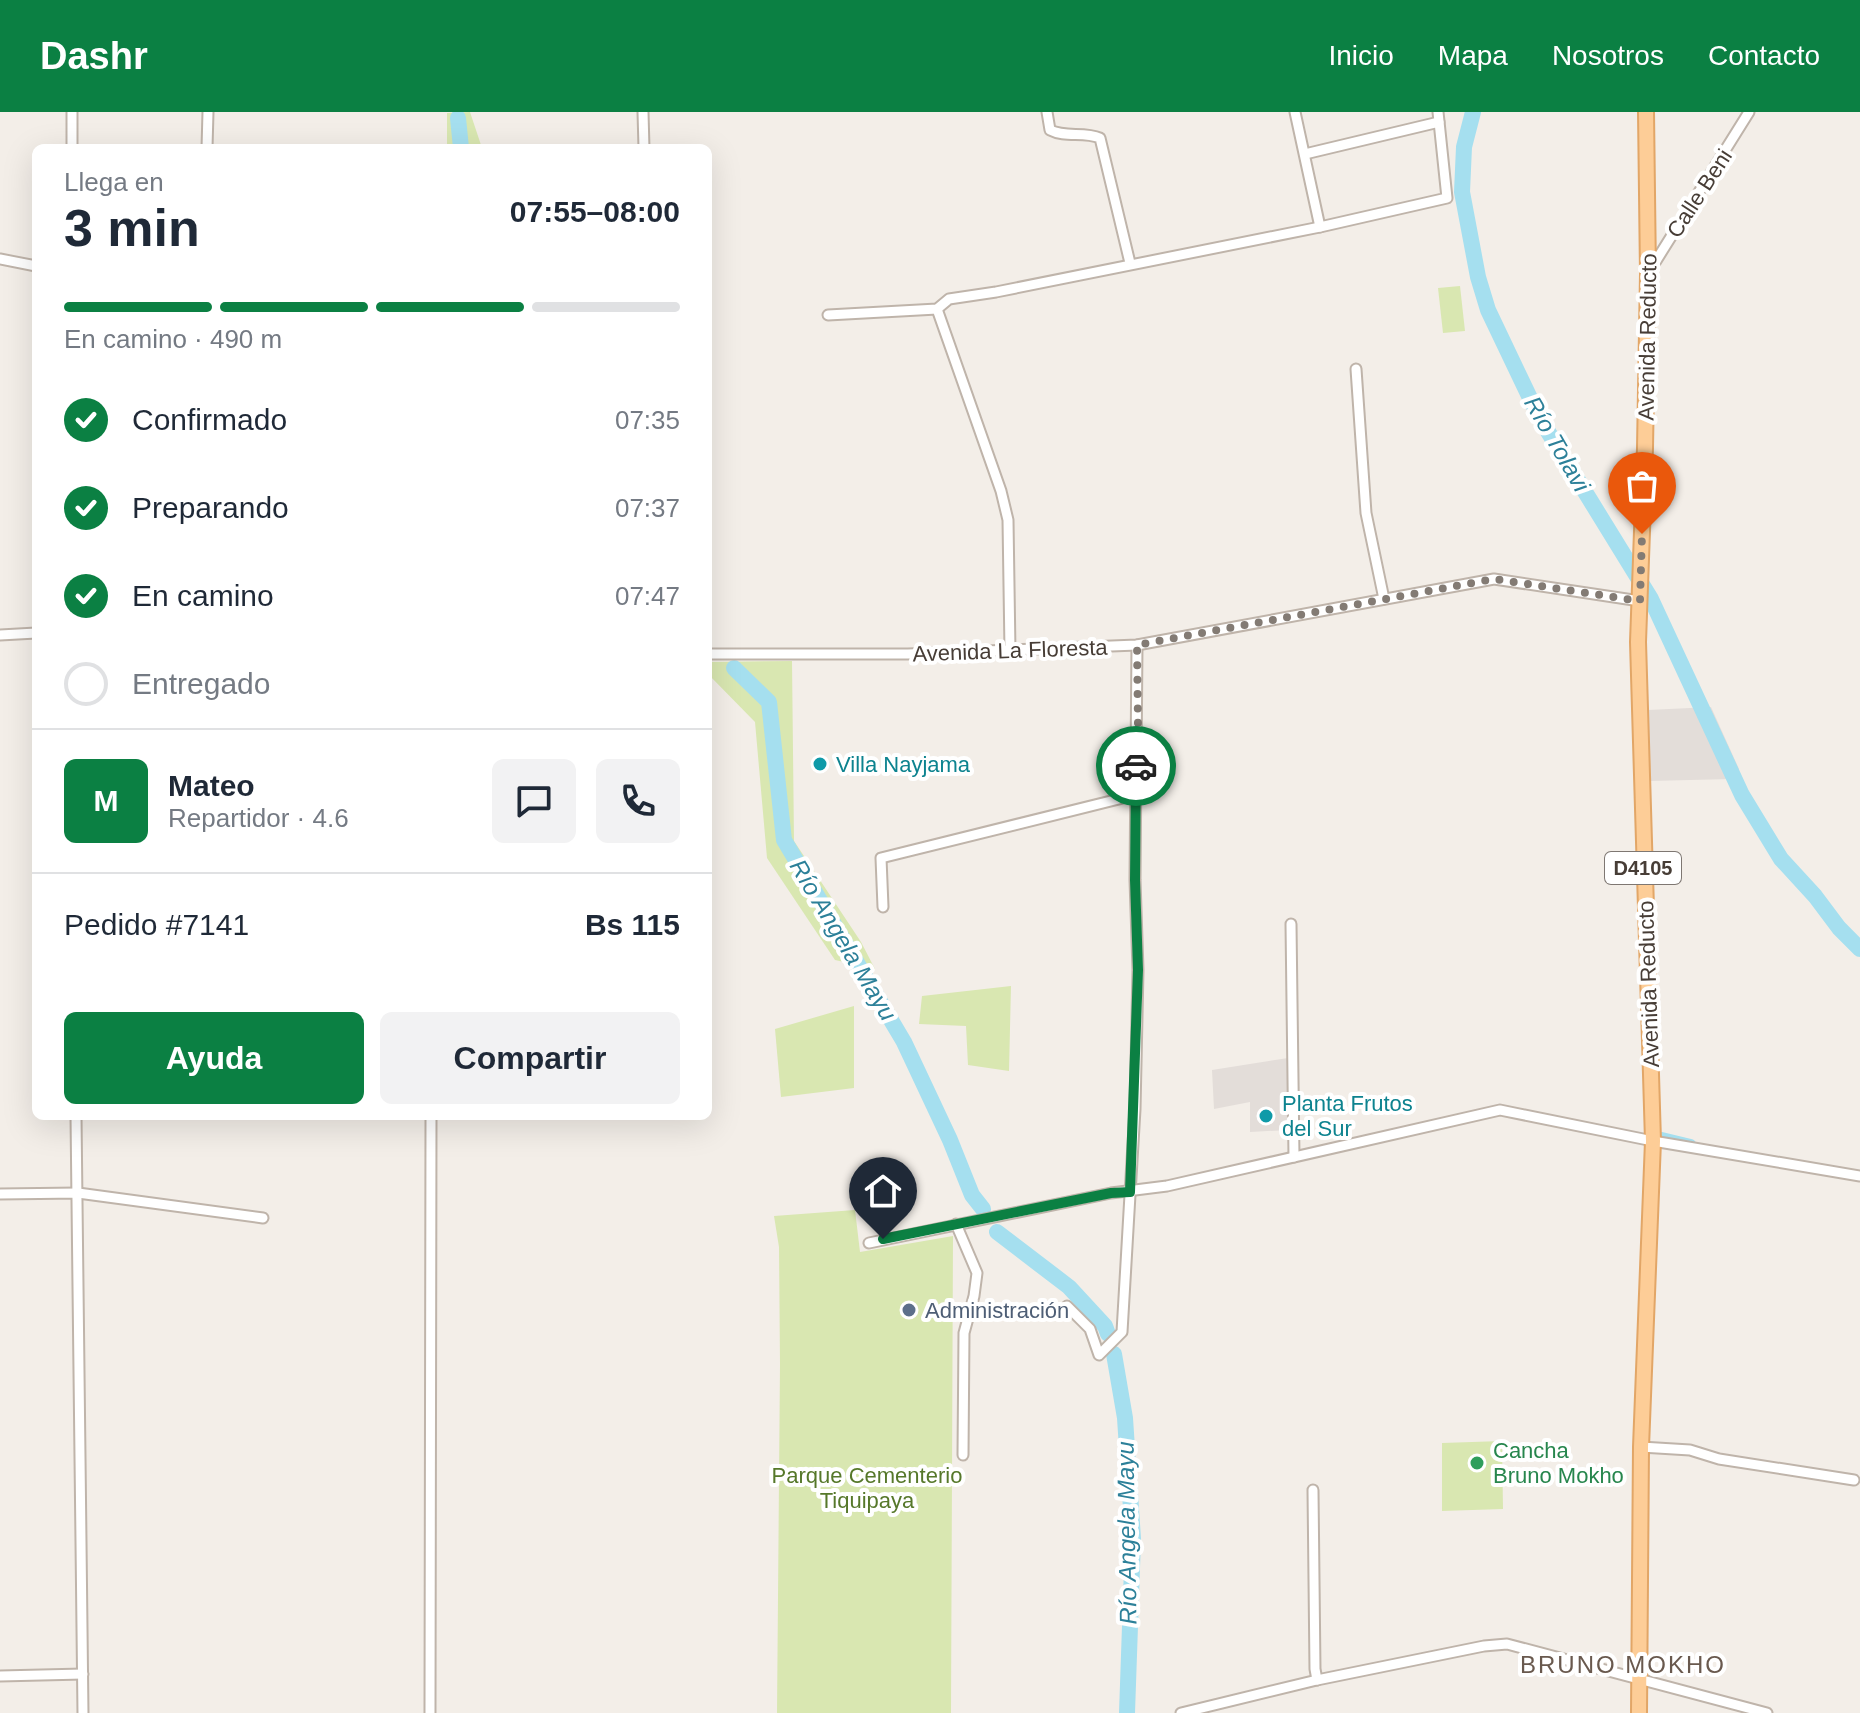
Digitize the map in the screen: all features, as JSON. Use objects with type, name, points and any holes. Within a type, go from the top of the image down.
[{"type":"main road","name":"Avenida Reducto","points":[[1639,1713],[1641,1447],[1653,1141],[1638,642],[1648,274],[1646,112]]},
{"type":"street","points":[[72,112],[72,144]]},
{"type":"street","points":[[207,144],[208,112]]},
{"type":"street","points":[[643,112],[644,144]]},
{"type":"street","points":[[1047,112],[1050,130],[1056,134],[1100,138],[1130,263]]},
{"type":"street","points":[[1295,112],[1320,227]]},
{"type":"street","name":"Calle Beni","points":[[1648,274],[1749,112]]},
{"type":"street","points":[[828,315],[937,309],[949,299],[1320,227],[1447,198],[1439,117],[1305,154]]},
{"type":"street","points":[[0,259],[32,265]]},
{"type":"street","points":[[937,309],[1001,491],[1008,520],[1010,651]]},
{"type":"street","points":[[1356,369],[1366,513],[1384,599]]},
{"type":"street","name":"Avenida La Floresta","points":[[712,654],[1010,651],[1137,645],[1494,579],[1641,597]]},
{"type":"street","points":[[0,635],[32,633]]},
{"type":"street","points":[[1067,1306],[1090,1329],[1099,1355],[1122,1332],[1138,970],[1135,795],[1137,645]]},
{"type":"street","points":[[883,907],[881,858],[1135,795]]},
{"type":"street","points":[[1291,924],[1294,1157]]},
{"type":"street","points":[[869,1243],[1111,1193],[1167,1186],[1500,1110],[1653,1141],[1860,1176]]},
{"type":"street","points":[[76,1120],[83,1713]]},
{"type":"street","points":[[430,1713],[431,1120]]},
{"type":"street","points":[[0,1194],[78,1193],[263,1218]]},
{"type":"street","points":[[956,1224],[977,1273],[964,1333],[963,1455]]},
{"type":"street","points":[[1641,1447],[1690,1450],[1719,1459],[1854,1480]]},
{"type":"street","points":[[1313,1490],[1317,1680]]},
{"type":"street","points":[[1181,1713],[1317,1680],[1507,1644],[1767,1713]]},
{"type":"street","points":[[0,1676],[83,1674]]},
{"type":"shaded area","points":[[1711,707],[1739,769],[1732,779],[1649,781],[1648,710]]},
{"type":"shaded area","points":[[1288,1058],[1289,1130],[1250,1132],[1250,1102],[1214,1109],[1212,1070]]},
{"type":"green space","points":[[470,112],[481,144],[447,144],[447,113]]},
{"type":"green space","points":[[1460,286],[1465,331],[1443,333],[1438,288]]},
{"type":"green space","points":[[792,661],[794,841],[861,942],[875,969],[835,960],[767,858],[755,722],[712,678],[712,662]]},
{"type":"green space","points":[[1011,986],[1009,1071],[968,1065],[966,1026],[919,1024],[922,996]]},
{"type":"green space","points":[[854,1006],[854,1088],[781,1097],[775,1029]]},
{"type":"green space","name":"Parque Cementerio Tiquipaya","points":[[855,1210],[860,1252],[953,1236],[951,1713],[777,1713],[780,1364],[779,1247],[774,1216]]},
{"type":"green space","points":[[1502,1441],[1503,1509],[1442,1511],[1442,1443]]},
{"type":"waterway","name":"Río Tolavi","points":[[1473,112],[1464,147],[1462,192],[1478,277],[1488,310],[1539,417],[1651,599],[1742,795],[1781,859],[1860,949]]},
{"type":"waterway","name":"Río Angela Mayu","points":[[458,118],[461,144]]},
{"type":"waterway","name":"Río Angela Mayu","points":[[734,668],[769,702],[784,840],[904,1042],[972,1195],[983,1209]]},
{"type":"waterway","points":[[1662,1137],[1691,1144]]},
{"type":"waterway","name":"Río Angela Mayu","points":[[997,1232],[1069,1287],[1105,1326],[1108,1334]]},
{"type":"waterway","name":"Río Angela Mayu","points":[[1114,1354],[1125,1418],[1133,1539],[1127,1713]]},
{"type":"way so far","points":[[1136,766],[1137,645],[1494,579],[1640,601],[1642,534]]},
{"type":"place","name":"Villa Nayjama","points":[[820,764]]},
{"type":"place","name":"Planta Frutos del Sur","points":[[1266,1116]]},
{"type":"place","name":"Administración","points":[[909,1310]]},
{"type":"place","name":"Cancha Bruno Mokho","points":[[1477,1463]]},
{"type":"district","name":"BRUNO MOKHO","points":[[1623,1665]]},
{"type":"route","points":[[883,1239],[1111,1193],[1130,1192],[1138,970],[1136,766]]}]
